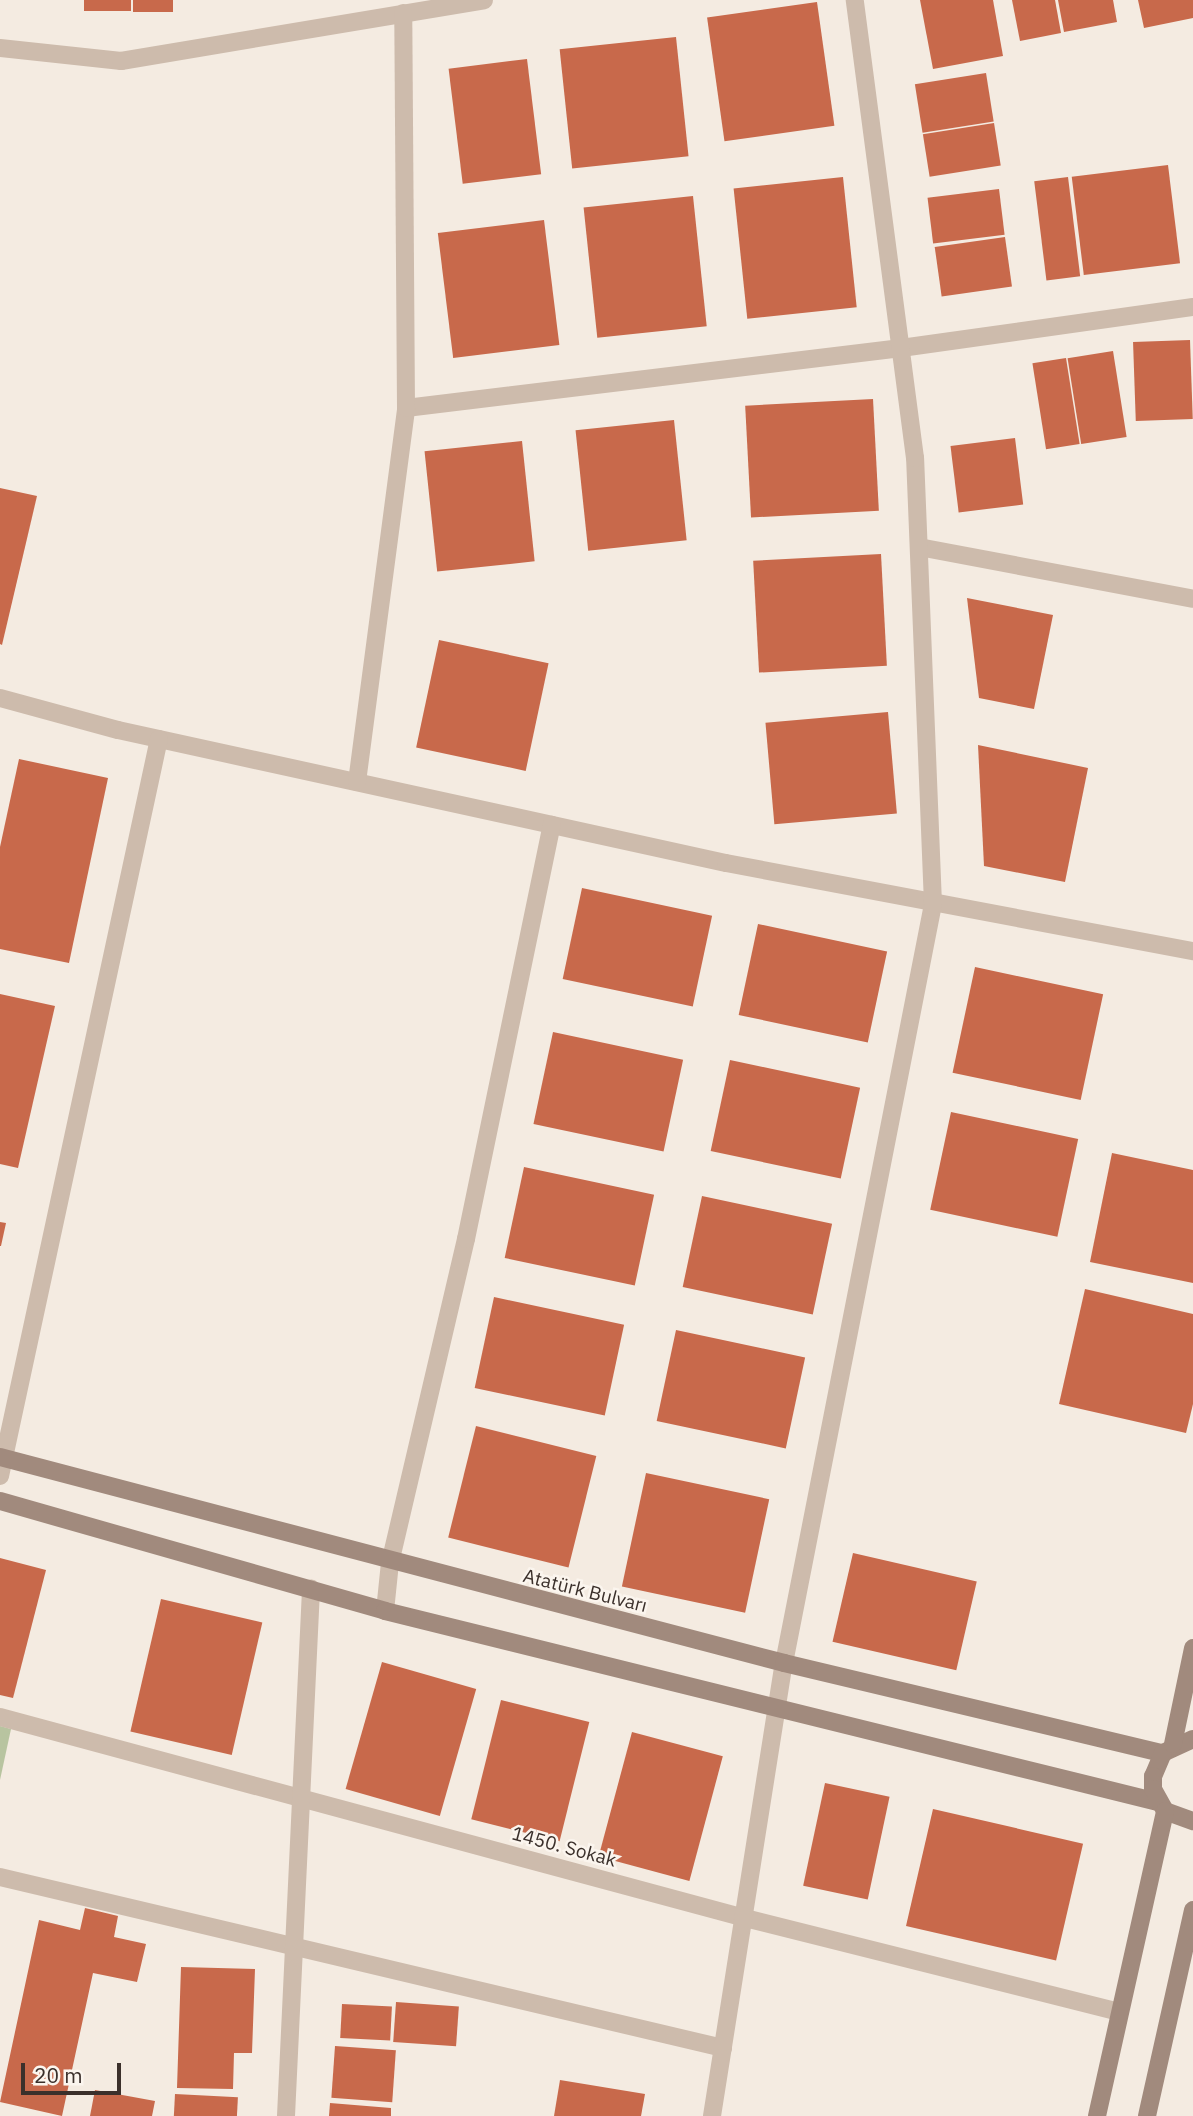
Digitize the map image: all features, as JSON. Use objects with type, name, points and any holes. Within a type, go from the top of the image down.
[{"type":"main road","name":"Atatürk Bulvarı","points":[[2,1464],[783,1663],[1168,1749]]},
{"type":"main road","points":[[0,1501],[385,1611],[1162,1806],[1193,1821]]},
{"type":"main road","points":[[1097,2116],[1162,1806],[1153,1776],[1168,1749],[1193,1648]]},
{"type":"main road","points":[[1168,1749],[1193,1739]]},
{"type":"main road","points":[[1147,2116],[1193,1910]]},
{"type":"street","points":[[0,48],[121,61],[484,0]]},
{"type":"street","points":[[712,2116],[779,1708],[783,1663],[933,904],[915,458],[855,0]]},
{"type":"street","points":[[357,782],[406,408],[403,13]]},
{"type":"street","points":[[406,408],[901,348],[1193,307]]},
{"type":"street","points":[[919,547],[1193,599]]},
{"type":"street","points":[[0,698],[159,739],[552,825],[933,904],[1193,951]]},
{"type":"street","points":[[2,1464],[100,999],[159,739]]},
{"type":"street","points":[[385,1611],[390,1563],[466,1240],[552,825]]},
{"type":"street","points":[[286,2116],[311,1589]]},
{"type":"street","name":"1450. Sokak","points":[[0,1717],[301,1796],[745,1918],[1119,2012]]},
{"type":"street","points":[[1,1882],[294,1943],[723,2048]]},
{"type":"green space","points":[[0,1726],[11,1729],[0,1780]]},
{"type":"building","points":[[84,0],[131,0],[131,11],[84,11]]},
{"type":"building","points":[[133,0],[173,0],[173,12],[133,12]]},
{"type":"building","points":[[920,0],[993,0],[1003,56],[933,69]]},
{"type":"building","points":[[1012,0],[1055,0],[1061,33],[1020,41]]},
{"type":"building","points":[[1058,0],[1113,0],[1117,22],[1064,32]]},
{"type":"building","points":[[1138,0],[1193,0],[1193,18],[1144,28]]},
{"type":"building","points":[[817,2],[834,126],[724,141],[707,17]]},
{"type":"building","points":[[676,37],[689,156],[572,169],[560,49]]},
{"type":"building","points":[[527,59],[541,174],[463,184],[449,69]]},
{"type":"building","points":[[986,73],[994,121],[923,133],[915,84]]},
{"type":"building","points":[[994,123],[1001,165],[930,177],[923,134]]},
{"type":"building","points":[[1168,165],[1180,263],[1084,275],[1072,177]]},
{"type":"building","points":[[843,177],[857,307],[747,319],[734,188]]},
{"type":"building","points":[[1068,177],[1080,276],[1046,280],[1034,181]]},
{"type":"building","points":[[999,189],[1005,235],[933,243],[928,198]]},
{"type":"building","points":[[693,196],[707,326],[597,338],[584,207]]},
{"type":"building","points":[[544,220],[559,345],[453,358],[438,233]]},
{"type":"building","points":[[1005,237],[1012,287],[942,296],[935,247]]},
{"type":"building","points":[[1190,340],[1193,419],[1136,421],[1133,342]]},
{"type":"building","points":[[1113,351],[1127,437],[1081,444],[1068,358]]},
{"type":"building","points":[[1066,358],[1080,444],[1046,449],[1032,363]]},
{"type":"building","points":[[873,399],[879,511],[751,518],[745,406]]},
{"type":"building","points":[[674,420],[687,540],[588,551],[576,430]]},
{"type":"building","points":[[1015,438],[1023,505],[959,512],[950,446]]},
{"type":"building","points":[[522,441],[535,561],[437,572],[425,451]]},
{"type":"building","points":[[0,488],[37,496],[2,645],[0,644]]},
{"type":"building","points":[[881,554],[887,666],[759,673],[753,561]]},
{"type":"building","points":[[967,598],[1053,615],[1034,709],[979,698]]},
{"type":"building","points":[[439,640],[549,663],[526,771],[416,748]]},
{"type":"building","points":[[888,712],[897,814],[774,824],[765,723]]},
{"type":"building","points":[[978,745],[1088,768],[1065,882],[984,866]]},
{"type":"building","points":[[19,759],[108,778],[69,963],[0,949],[0,847]]},
{"type":"building","points":[[582,888],[712,916],[693,1007],[563,979]]},
{"type":"building","points":[[758,924],[887,951],[868,1042],[739,1015]]},
{"type":"building","points":[[975,967],[1103,994],[1081,1100],[953,1073]]},
{"type":"building","points":[[0,994],[55,1006],[18,1168],[0,1164]]},
{"type":"building","points":[[553,1032],[683,1060],[664,1152],[533,1124]]},
{"type":"building","points":[[730,1060],[860,1088],[841,1179],[711,1151]]},
{"type":"building","points":[[951,1112],[1078,1139],[1057,1237],[930,1210]]},
{"type":"building","points":[[1112,1153],[1193,1170],[1193,1283],[1090,1262]]},
{"type":"building","points":[[524,1167],[654,1195],[635,1286],[505,1258]]},
{"type":"building","points":[[702,1196],[832,1224],[813,1315],[683,1287]]},
{"type":"building","points":[[0,1222],[6,1223],[1,1246],[0,1246]]},
{"type":"building","points":[[1085,1289],[1193,1314],[1193,1404],[1186,1433],[1059,1404]]},
{"type":"building","points":[[494,1297],[624,1325],[605,1416],[475,1388]]},
{"type":"building","points":[[676,1330],[805,1357],[786,1448],[657,1421]]},
{"type":"building","points":[[476,1426],[596,1456],[568,1568],[448,1538]]},
{"type":"building","points":[[646,1473],[769,1499],[745,1613],[622,1586]]},
{"type":"building","points":[[853,1553],[977,1582],[956,1670],[833,1642]]},
{"type":"building","points":[[0,1558],[46,1570],[13,1698],[0,1695]]},
{"type":"building","points":[[161,1599],[262,1622],[232,1755],[130,1732]]},
{"type":"building","points":[[382,1662],[476,1689],[440,1816],[346,1789]]},
{"type":"building","points":[[501,1700],[589,1722],[560,1841],[471,1819]]},
{"type":"building","points":[[632,1732],[723,1756],[689,1881],[599,1857]]},
{"type":"building","points":[[825,1783],[890,1797],[868,1899],[803,1886]]},
{"type":"building","points":[[933,1809],[1083,1844],[1056,1961],[906,1926]]},
{"type":"building","points":[[85,1908],[118,1916],[114,1937],[146,1944],[137,1982],[93,1973],[62,2116],[0,2102],[39,1920],[80,1930]]},
{"type":"building","points":[[181,1967],[255,1969],[252,2053],[234,2053],[233,2089],[177,2088]]},
{"type":"building","points":[[396,2002],[459,2006],[456,2046],[393,2042]]},
{"type":"building","points":[[342,2004],[392,2007],[390,2041],[340,2038]]},
{"type":"building","points":[[335,2046],[396,2050],[392,2102],[331,2098]]},
{"type":"building","points":[[560,2080],[645,2094],[641,2116],[554,2116]]},
{"type":"building","points":[[95,2090],[155,2101],[152,2116],[90,2116]]},
{"type":"building","points":[[175,2094],[238,2097],[237,2116],[174,2116]]},
{"type":"building","points":[[330,2103],[391,2108],[391,2116],[329,2116]]}]
